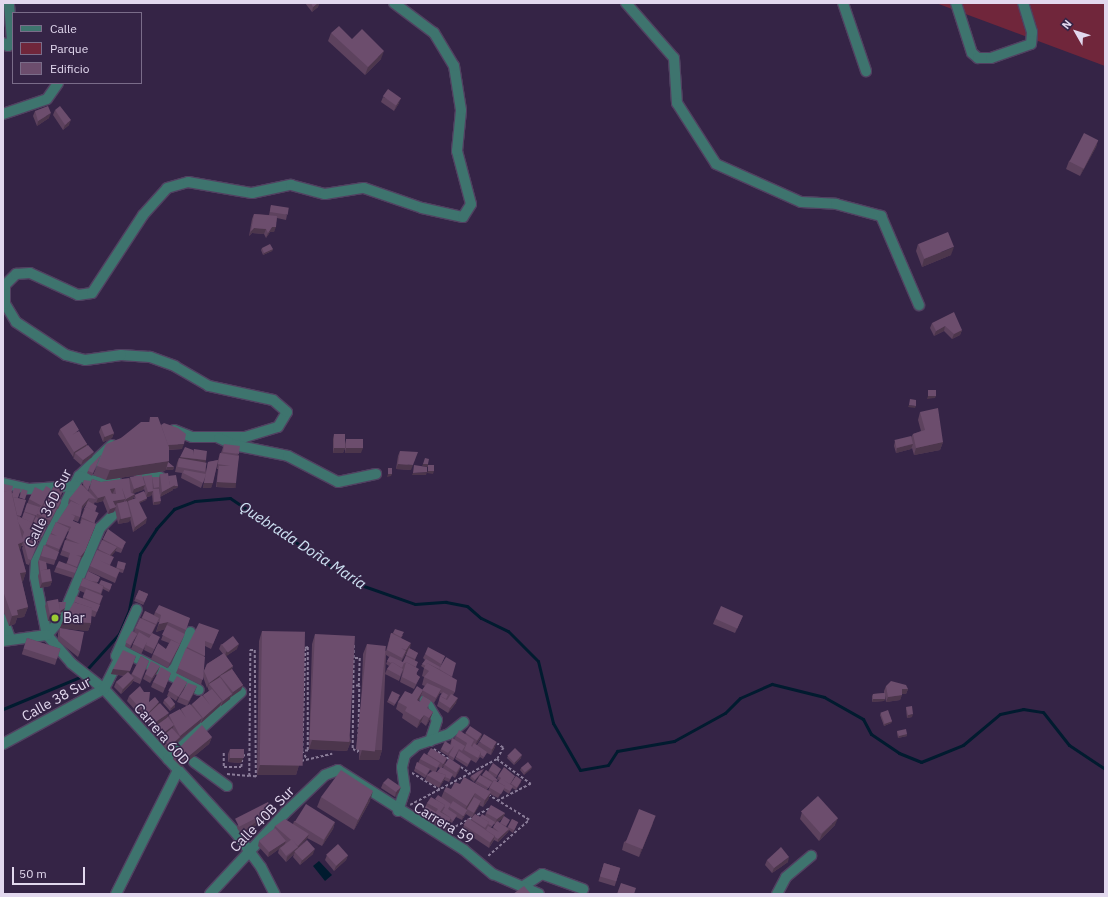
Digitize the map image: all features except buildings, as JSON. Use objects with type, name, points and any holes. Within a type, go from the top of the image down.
[{"type":"street","points":[[3,43],[8,46],[12,39],[9,3]]},
{"type":"street","points":[[162,426],[192,437],[219,438],[271,430],[286,418],[286,409],[273,400],[209,386],[175,366],[150,357],[121,355],[90,360],[66,355],[16,322],[4,298],[8,281],[25,272],[78,295],[92,293],[143,215],[167,188],[188,182],[252,193],[291,185],[325,194],[364,188],[422,208],[464,217],[471,204],[457,151],[461,110],[454,66],[434,33],[394,3]]},
{"type":"street","points":[[626,3],[674,58],[677,103],[716,164],[801,202],[836,204],[880,216],[919,305]]},
{"type":"street","points":[[843,3],[866,71]]},
{"type":"street","points":[[956,3],[972,53],[978,58],[991,58],[1031,44],[1032,32],[1022,3]]},
{"type":"street","points":[[3,114],[47,99],[57,84]]},
{"type":"street","points":[[219,438],[234,445],[288,456],[338,482],[376,474]]},
{"type":"street","name":"Calle 36D Sur","points":[[47,635],[35,577],[36,562],[79,476],[105,449],[122,439]]},
{"type":"street","points":[[79,476],[97,482],[160,477]]},
{"type":"street","points":[[3,483],[29,489],[74,486]]},
{"type":"street","points":[[3,619],[6,640],[47,635],[62,618],[100,528],[113,515]]},
{"type":"street","points":[[101,686],[137,609]]},
{"type":"street","points":[[190,632],[175,668],[168,674],[199,690]]},
{"type":"street","name":"Carrera 60D","points":[[47,635],[71,663],[101,686],[168,759],[177,772],[236,833],[248,852],[261,867],[275,894]]},
{"type":"street","name":"Calle 38 Sur","points":[[3,744],[101,686],[124,651],[168,674]]},
{"type":"street","points":[[168,759],[241,692]]},
{"type":"street","points":[[425,700],[437,720],[430,741]]},
{"type":"street","points":[[398,811],[405,789],[402,766],[408,751],[449,734],[464,722]]},
{"type":"street","points":[[194,762],[207,775],[224,784]]},
{"type":"street","name":"Carrera 59","points":[[338,770],[371,788],[398,811],[482,863],[493,874],[538,894]]},
{"type":"street","name":"Calle 40B Sur","points":[[210,894],[248,852],[325,775],[338,770]]},
{"type":"street","points":[[116,894],[177,772]]},
{"type":"street","points":[[777,894],[786,878],[811,856]]},
{"type":"street","points":[[522,887],[542,874],[583,889]]},
{"type":"path","points":[[354,645],[353,749],[358,752],[360,658],[355,658]]},
{"type":"path","points":[[302,648],[308,647],[308,751],[302,751]]},
{"type":"path","points":[[305,648],[302,751],[307,759]]},
{"type":"path","points":[[224,784],[220,774],[256,777],[256,650],[250,650],[249,776]]},
{"type":"path","points":[[398,811],[497,759],[503,748],[490,739]]},
{"type":"path","points":[[430,741],[431,748],[451,760]]},
{"type":"path","points":[[224,753],[224,768],[241,767],[242,756],[250,754]]},
{"type":"path","points":[[301,761],[332,754]]},
{"type":"path","points":[[497,759],[531,784],[498,801]]},
{"type":"path","points":[[458,765],[471,774]]},
{"type":"path","points":[[402,766],[440,790]]},
{"type":"path","points":[[461,778],[467,782]]},
{"type":"path","points":[[482,863],[529,820],[486,794]]},
{"type":"path","points":[[439,836],[493,806]]},
{"type":"green space","points":[[936,3],[1105,3],[1105,66]]},
{"type":"water","points":[[319,861],[332,875],[325,881],[313,866]]},
{"type":"waterway","name":"Quebrada Doña María","points":[[3,709],[80,677],[119,634],[129,610],[140,554],[156,529],[174,509],[195,501],[230,498],[358,584],[415,604],[446,602],[467,606],[481,618],[508,631],[538,661],[553,723],[580,770],[608,765],[617,751],[674,741],[725,713],[740,698],[772,684],[824,697],[863,719],[871,734],[899,753],[921,762],[963,745],[1000,714],[1023,709],[1043,712],[1069,745],[1105,769]]},
{"type":"place","name":"Bar","points":[[55,618]]}]
